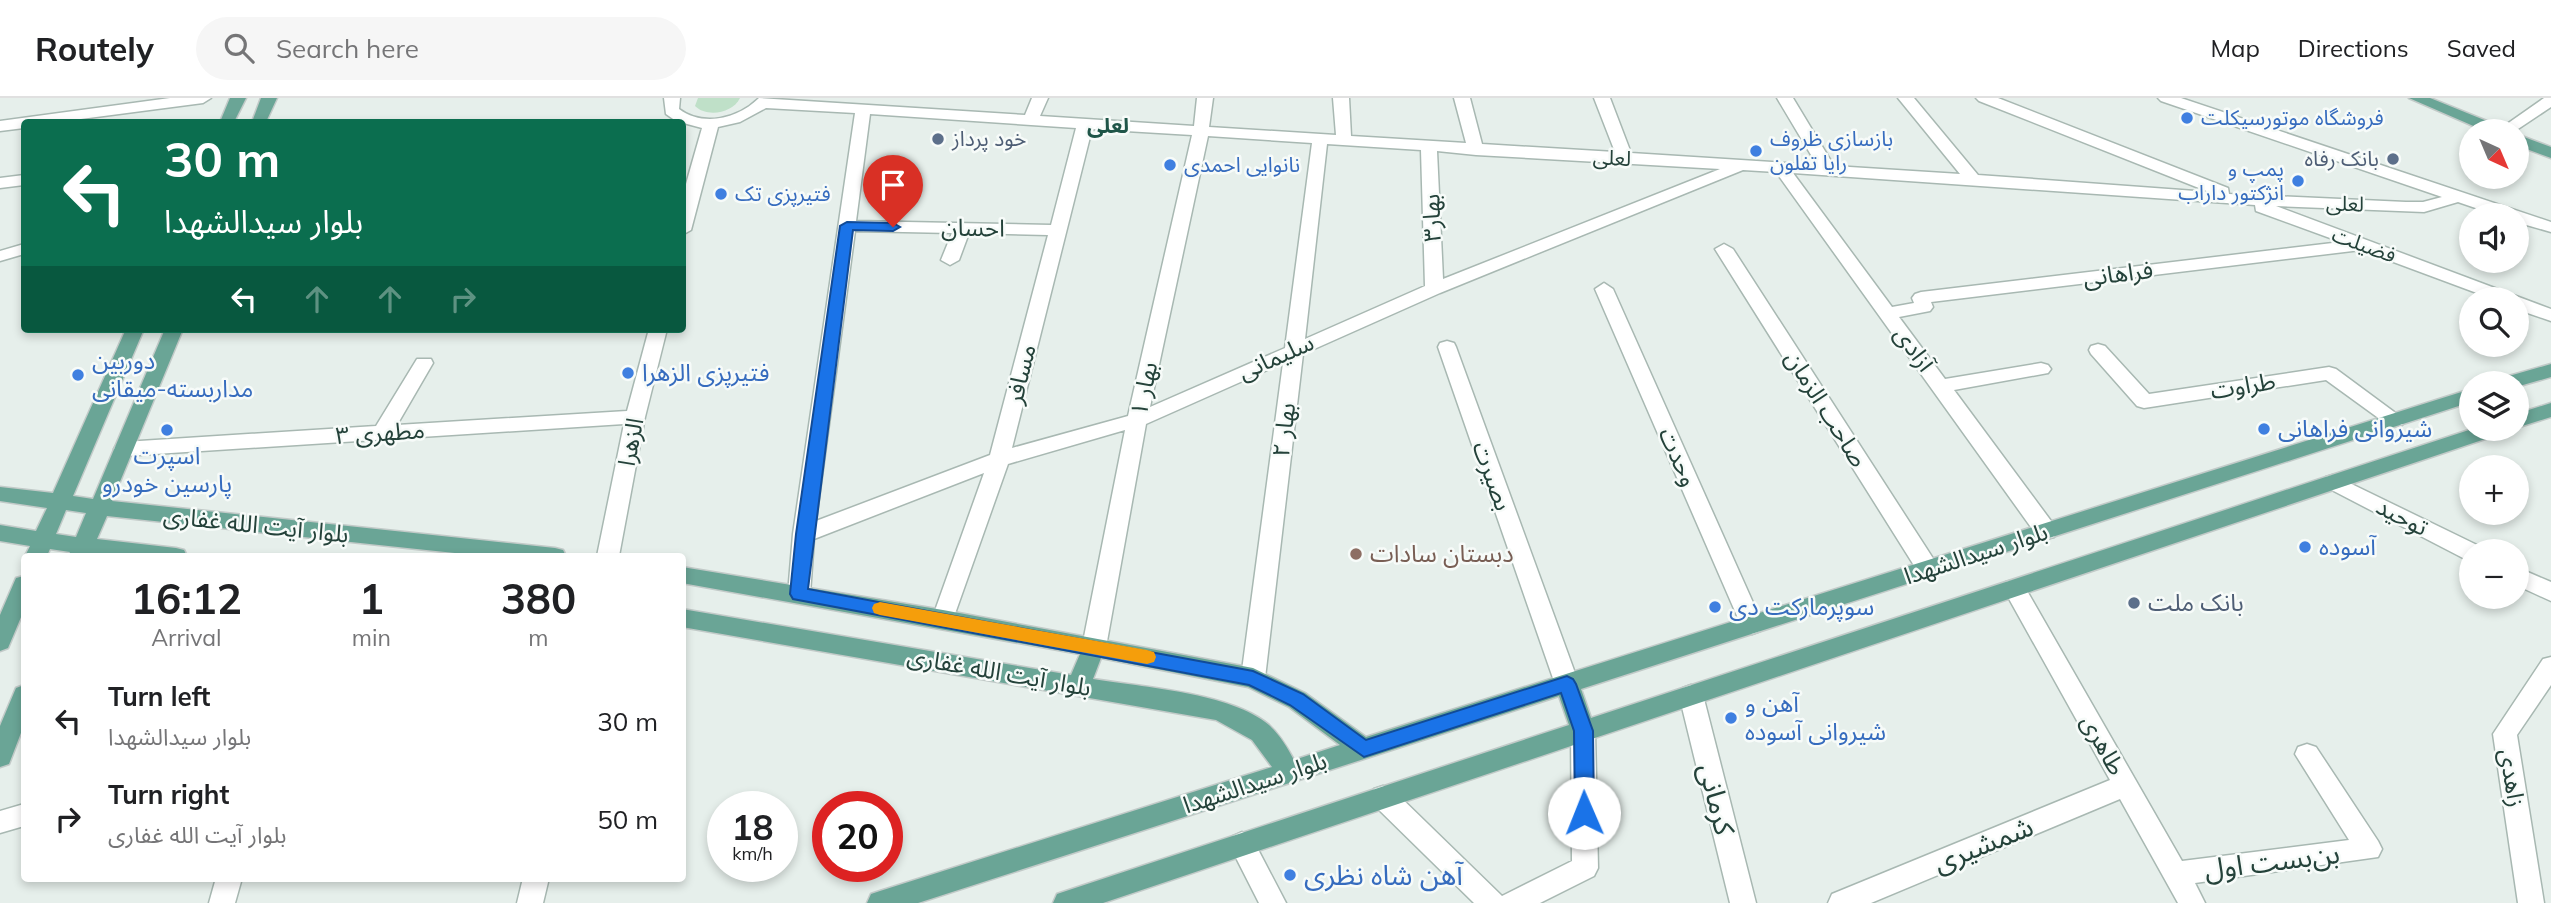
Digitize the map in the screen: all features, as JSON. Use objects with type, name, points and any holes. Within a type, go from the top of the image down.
[{"type":"main road","points":[[228,119],[238,98]]},
{"type":"main road","points":[[260,119],[269,98]]},
{"type":"main road","points":[[2417,98],[2469,119]]},
{"type":"main road","points":[[2529,144],[2551,153]]},
{"type":"main road","points":[[40,548],[133,333]]},
{"type":"main road","points":[[81,551],[172,333]]},
{"type":"main road","points":[[2529,377],[2551,370]]},
{"type":"main road","name":"بلوار سیدالشهدا","points":[[880,903],[2459,399]]},
{"type":"main road","points":[[2529,417],[2551,410]]},
{"type":"main road","name":"بلوار سیدالشهدا","points":[[1066,903],[2459,440]]},
{"type":"main road","name":"بلوار آیت الله غفاری","points":[[0,494],[527,553]]},
{"type":"main road","name":"بلوار آیت الله غفاری","points":[[0,533],[40,548],[119,553]]},
{"type":"main road","name":"بلوار آیت الله غفاری","points":[[686,576],[943,619],[1253,678],[1297,700],[1364,749]]},
{"type":"main road","points":[[0,642],[21,591]]},
{"type":"main road","name":"بلوار آیت الله غفاری","points":[[686,619],[1217,710],[1241,718],[1263,733],[1277,751],[1288,773]]},
{"type":"main road","points":[[1079,686],[1094,647]]},
{"type":"main road","points":[[1567,684],[1583,731]]},
{"type":"main road","points":[[0,757],[21,703]]},
{"type":"street","points":[[54,119],[203,98]]},
{"type":"street","points":[[672,98],[671,111],[684,119]]},
{"type":"street","points":[[1030,121],[1040,98]]},
{"type":"street","name":"بهار ۱","points":[[1094,647],[1137,420],[1201,132],[1205,98]]},
{"type":"street","points":[[1341,98],[1344,141]]},
{"type":"street","points":[[1462,98],[1476,150]]},
{"type":"street","points":[[1602,98],[1625,159]]},
{"type":"street","points":[[1785,98],[1829,171]]},
{"type":"street","points":[[1906,98],[1973,180]]},
{"type":"street","name":"فضیلت","points":[[1984,98],[2243,200],[2477,287]]},
{"type":"street","points":[[2166,98],[2476,203]]},
{"type":"street","points":[[2523,119],[2551,100]]},
{"type":"street","points":[[686,120],[711,123],[747,114],[766,101]]},
{"type":"street","name":"لعلی","points":[[766,101],[863,110],[888,105],[1030,121],[1973,180],[2243,200],[2406,207],[2424,206],[2459,197]]},
{"type":"street","points":[[799,594],[804,534],[863,110]]},
{"type":"street","points":[[688,180],[711,123]]},
{"type":"street","points":[[0,127],[21,124]]},
{"type":"street","name":"مسافر","points":[[943,619],[999,459],[1085,124]]},
{"type":"street","name":"بهار ۲","points":[[1253,678],[1320,140]]},
{"type":"street","name":"بهار۳","points":[[1429,147],[1434,289]]},
{"type":"street","name":"سلیمانی","points":[[804,534],[999,459],[1137,420],[1434,289],[1742,166]]},
{"type":"street","name":"آزادی","points":[[1780,168],[2046,531]]},
{"type":"street","points":[[0,183],[21,180]]},
{"type":"street","points":[[2529,221],[2551,228]]},
{"type":"street","name":"احسان","points":[[847,226],[1058,230]]},
{"type":"street","points":[[950,260],[963,228]]},
{"type":"street","name":"فراهانی","points":[[1887,313],[1924,307],[1920,298],[2364,245]]},
{"type":"street","points":[[0,248],[21,247]]},
{"type":"street","points":[[0,256],[21,248]]},
{"type":"street","name":"صاحب الزمان","points":[[1724,248],[1928,569]]},
{"type":"street","name":"وحدت","points":[[1604,289],[1752,625]]},
{"type":"street","points":[[2529,307],[2551,315]]},
{"type":"street","name":"الزهرا","points":[[609,553],[635,417],[657,333]]},
{"type":"street","name":"بصیرت","points":[[1447,347],[1567,684]]},
{"type":"street","name":"طراوت","points":[[2098,350],[2144,401],[2329,373],[2395,419]]},
{"type":"street","points":[[382,433],[424,363]]},
{"type":"street","points":[[1941,386],[2041,369]]},
{"type":"street","name":"مطهری ۳","points":[[124,449],[635,417]]},
{"type":"street","name":"توحید","points":[[2333,482],[2459,546]]},
{"type":"street","points":[[2529,581],[2551,592]]},
{"type":"street","name":"طاهری","points":[[2014,588],[2192,903]]},
{"type":"street","name":"زاهدی","points":[[2531,903],[2505,734],[2551,666]]},
{"type":"street","name":"کرمانی","points":[[1691,695],[1743,903]]},
{"type":"street","points":[[1513,903],[1585,868],[1583,731]]},
{"type":"street","name":"بن‌بست اول","points":[[2175,874],[2369,849],[2307,754]]},
{"type":"street","name":"شمشیری","points":[[1841,903],[2126,785]]},
{"type":"street","points":[[1383,797],[1492,903]]},
{"type":"street","points":[[0,822],[21,816]]},
{"type":"street","points":[[1242,844],[1273,903]]},
{"type":"street","points":[[222,903],[228,882]]},
{"type":"street","points":[[530,903],[535,882]]},
{"type":"green space","points":[[698,98],[740,98],[732,107],[713,113],[695,106]]},
{"type":"slow traffic","points":[[880,608],[1147,657]]},
{"type":"place","name":"فروشگاه موتورسیکلت","points":[[2187,118]]},
{"type":"place","name":"خود پرداز","points":[[938,139]]},
{"type":"place","name":"بازسازی ظروف رایا تفلون","points":[[1756,151]]},
{"type":"place","name":"بانک رفاه","points":[[2393,159]]},
{"type":"place","name":"نانوایی احمدی","points":[[1170,165]]},
{"type":"place","name":"پمپ و انژکتور داراب","points":[[2298,181]]},
{"type":"place","name":"فتیرپزی تک","points":[[721,194]]},
{"type":"place","name":"فتیرپزی الزهرا","points":[[628,373]]},
{"type":"place","name":"دوربین مداربسته-میقانی","points":[[78,375]]},
{"type":"place","name":"شیروانی فراهانی","points":[[2264,429]]},
{"type":"place","name":"اسپرت پارسین خودرو","points":[[167,430]]},
{"type":"place","name":"آسوده","points":[[2305,547]]},
{"type":"place","name":"دبستان سادات","points":[[1356,554]]},
{"type":"place","name":"بانک ملت","points":[[2134,603]]},
{"type":"place","name":"سوپرمارکت دی","points":[[1715,607]]},
{"type":"place","name":"آهن و شیروانی آسوده","points":[[1731,718]]},
{"type":"place","name":"آهن شاه نظری","points":[[1290,875]]},
{"type":"district","name":"لعلی","points":[[1108,126]]},
{"type":"route","points":[[893,227],[847,226],[804,534],[799,594],[1253,678],[1297,700],[1330,721],[1364,749],[1567,684],[1583,731],[1584,813]]}]
